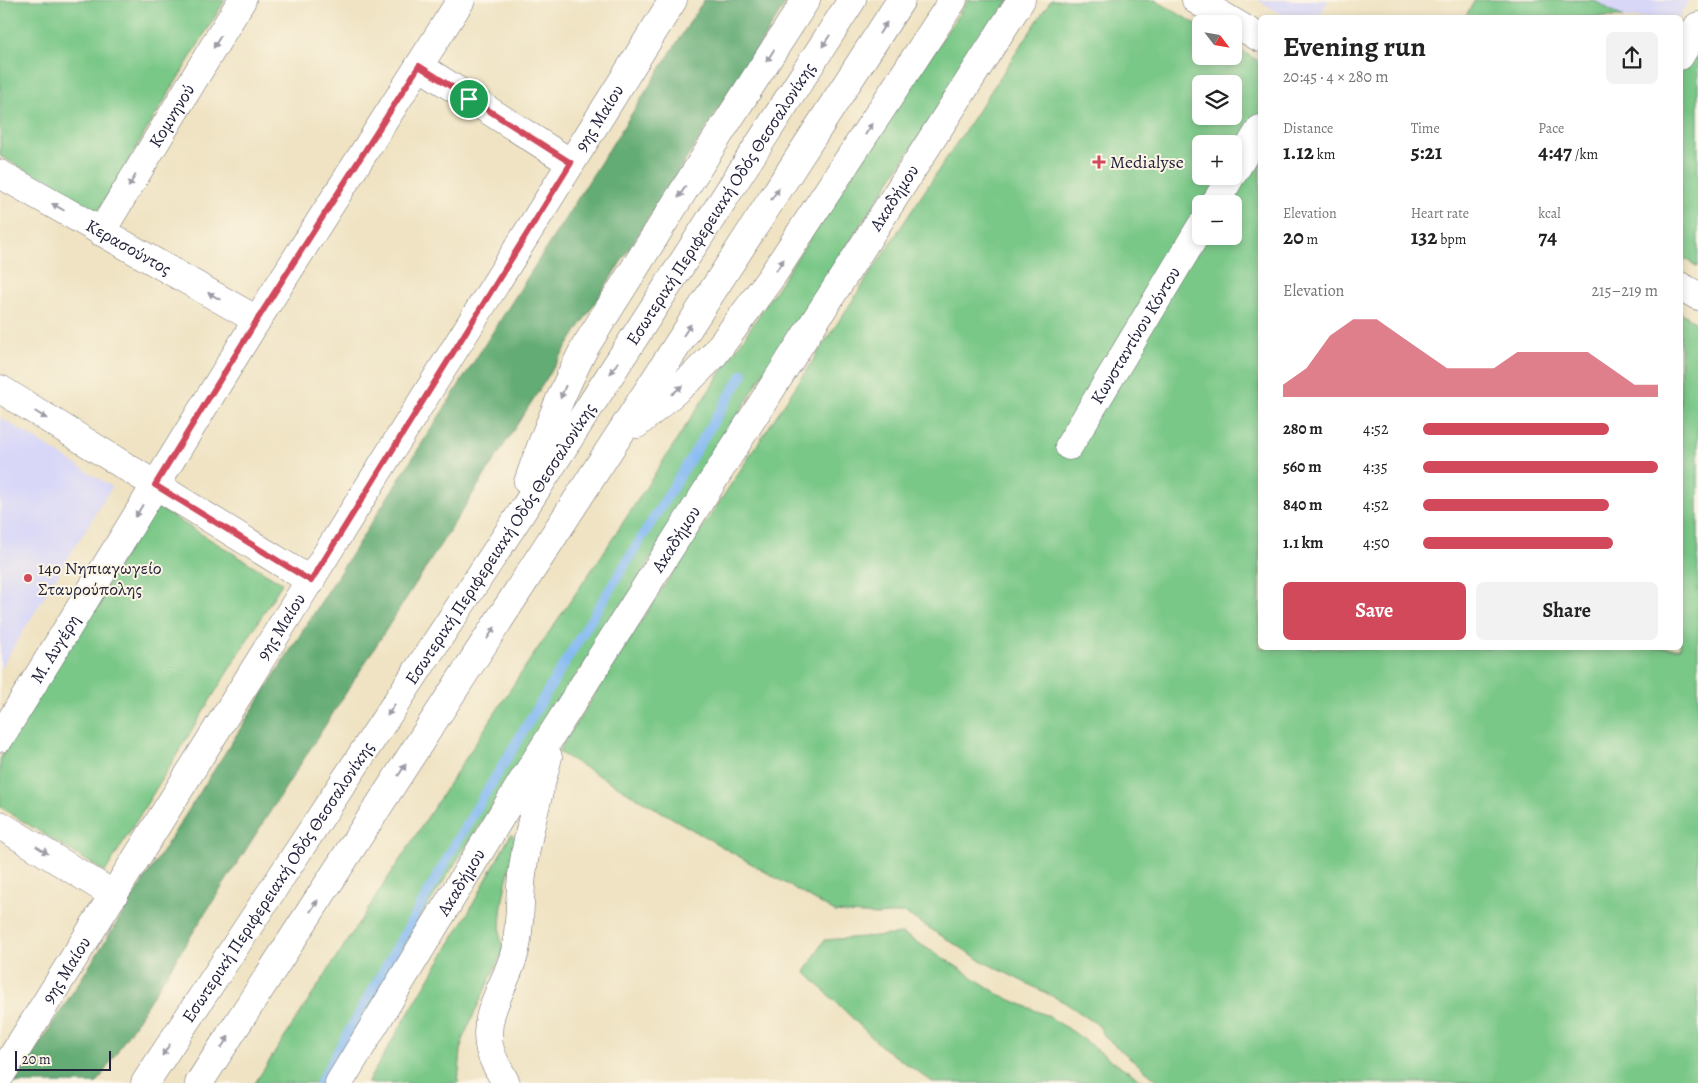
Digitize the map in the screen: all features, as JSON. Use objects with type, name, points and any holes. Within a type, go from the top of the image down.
[{"type":"main road","name":"Κομνηνού","points":[[101,232],[242,0]]},
{"type":"main road","name":"Μ. Αυγέρη","points":[[0,738],[257,320],[461,0]]},
{"type":"main road","name":"9ης Μαίου","points":[[0,1076],[673,0]]},
{"type":"main road","points":[[514,524],[537,454],[568,380],[585,347],[806,0]]},
{"type":"main road","name":"Εσωτερική Περιφερειακή Οδός Θεσσαλονίκης","points":[[145,1083],[514,524],[852,0]]},
{"type":"main road","points":[[199,1083],[901,0]]},
{"type":"main road","points":[[613,445],[693,376],[713,356],[772,276],[953,0]]},
{"type":"main road","name":"Ακαδήμου","points":[[339,1083],[520,785],[1021,0]]},
{"type":"main road","points":[[1196,0],[1258,37]]},
{"type":"main road","points":[[1683,51],[1698,26]]},
{"type":"main road","points":[[419,66],[571,163]]},
{"type":"main road","points":[[1242,159],[1258,132]]},
{"type":"main road","name":"Κερασούντος","points":[[0,174],[257,320]]},
{"type":"main road","name":"Κωνσταντίνου Κόντου","points":[[1069,446],[1192,241]]},
{"type":"main road","points":[[1683,288],[1698,296]]},
{"type":"main road","points":[[0,389],[311,581]]},
{"type":"main road","points":[[506,1083],[489,1045],[489,1025],[496,997],[515,953],[518,939],[526,847],[548,757]]},
{"type":"main road","points":[[0,825],[114,895]]},
{"type":"shaded area","points":[[1258,0],[1329,0],[1320,15],[1282,15]]},
{"type":"shaded area","points":[[1593,0],[1689,0],[1680,15],[1618,15]]},
{"type":"shaded area","name":"14ο Νηπιαγωγείο Σταυρούπολης","points":[[0,417],[112,487],[0,669]]},
{"type":"green space","points":[[0,0],[225,0],[98,211],[0,156]]},
{"type":"green space","points":[[704,0],[788,0],[97,1083],[15,1083]]},
{"type":"green space","points":[[968,0],[1009,0],[769,364],[624,603],[421,916],[328,1083],[255,1083],[523,670],[602,555]]},
{"type":"green space","points":[[1051,0],[1155,0],[1192,22],[1192,65],[1242,65],[1242,51],[1258,61],[1258,650],[1683,650],[1683,314],[1698,323],[1698,1083],[1161,1083],[1106,1038],[1098,1025],[1064,1002],[982,961],[905,913],[877,915],[835,912],[558,752],[654,601]]},
{"type":"green space","points":[[1475,0],[1593,0],[1619,15],[1466,15]]},
{"type":"green space","points":[[1683,50],[1698,52],[1698,267],[1683,258]]},
{"type":"green space","points":[[155,506],[282,583],[105,872],[0,807],[0,759]]},
{"type":"green space","points":[[511,834],[517,840],[501,911],[500,925],[503,951],[462,1040],[458,1083],[367,1083],[467,915]]},
{"type":"green space","points":[[903,934],[1000,995],[1048,1016],[1146,1083],[934,1083],[882,1047],[805,972],[824,940]]},
{"type":"waterway","points":[[320,1083],[464,829],[743,374]]},
{"type":"place","name":"Medialyse","points":[[1099,162]]},
{"type":"place","name":"14ο Νηπιαγωγείο Σταυρούπολης","points":[[28,578]]},
{"type":"route","points":[[419,66],[469,99],[571,163],[311,581],[155,485],[257,320],[419,66]]}]
